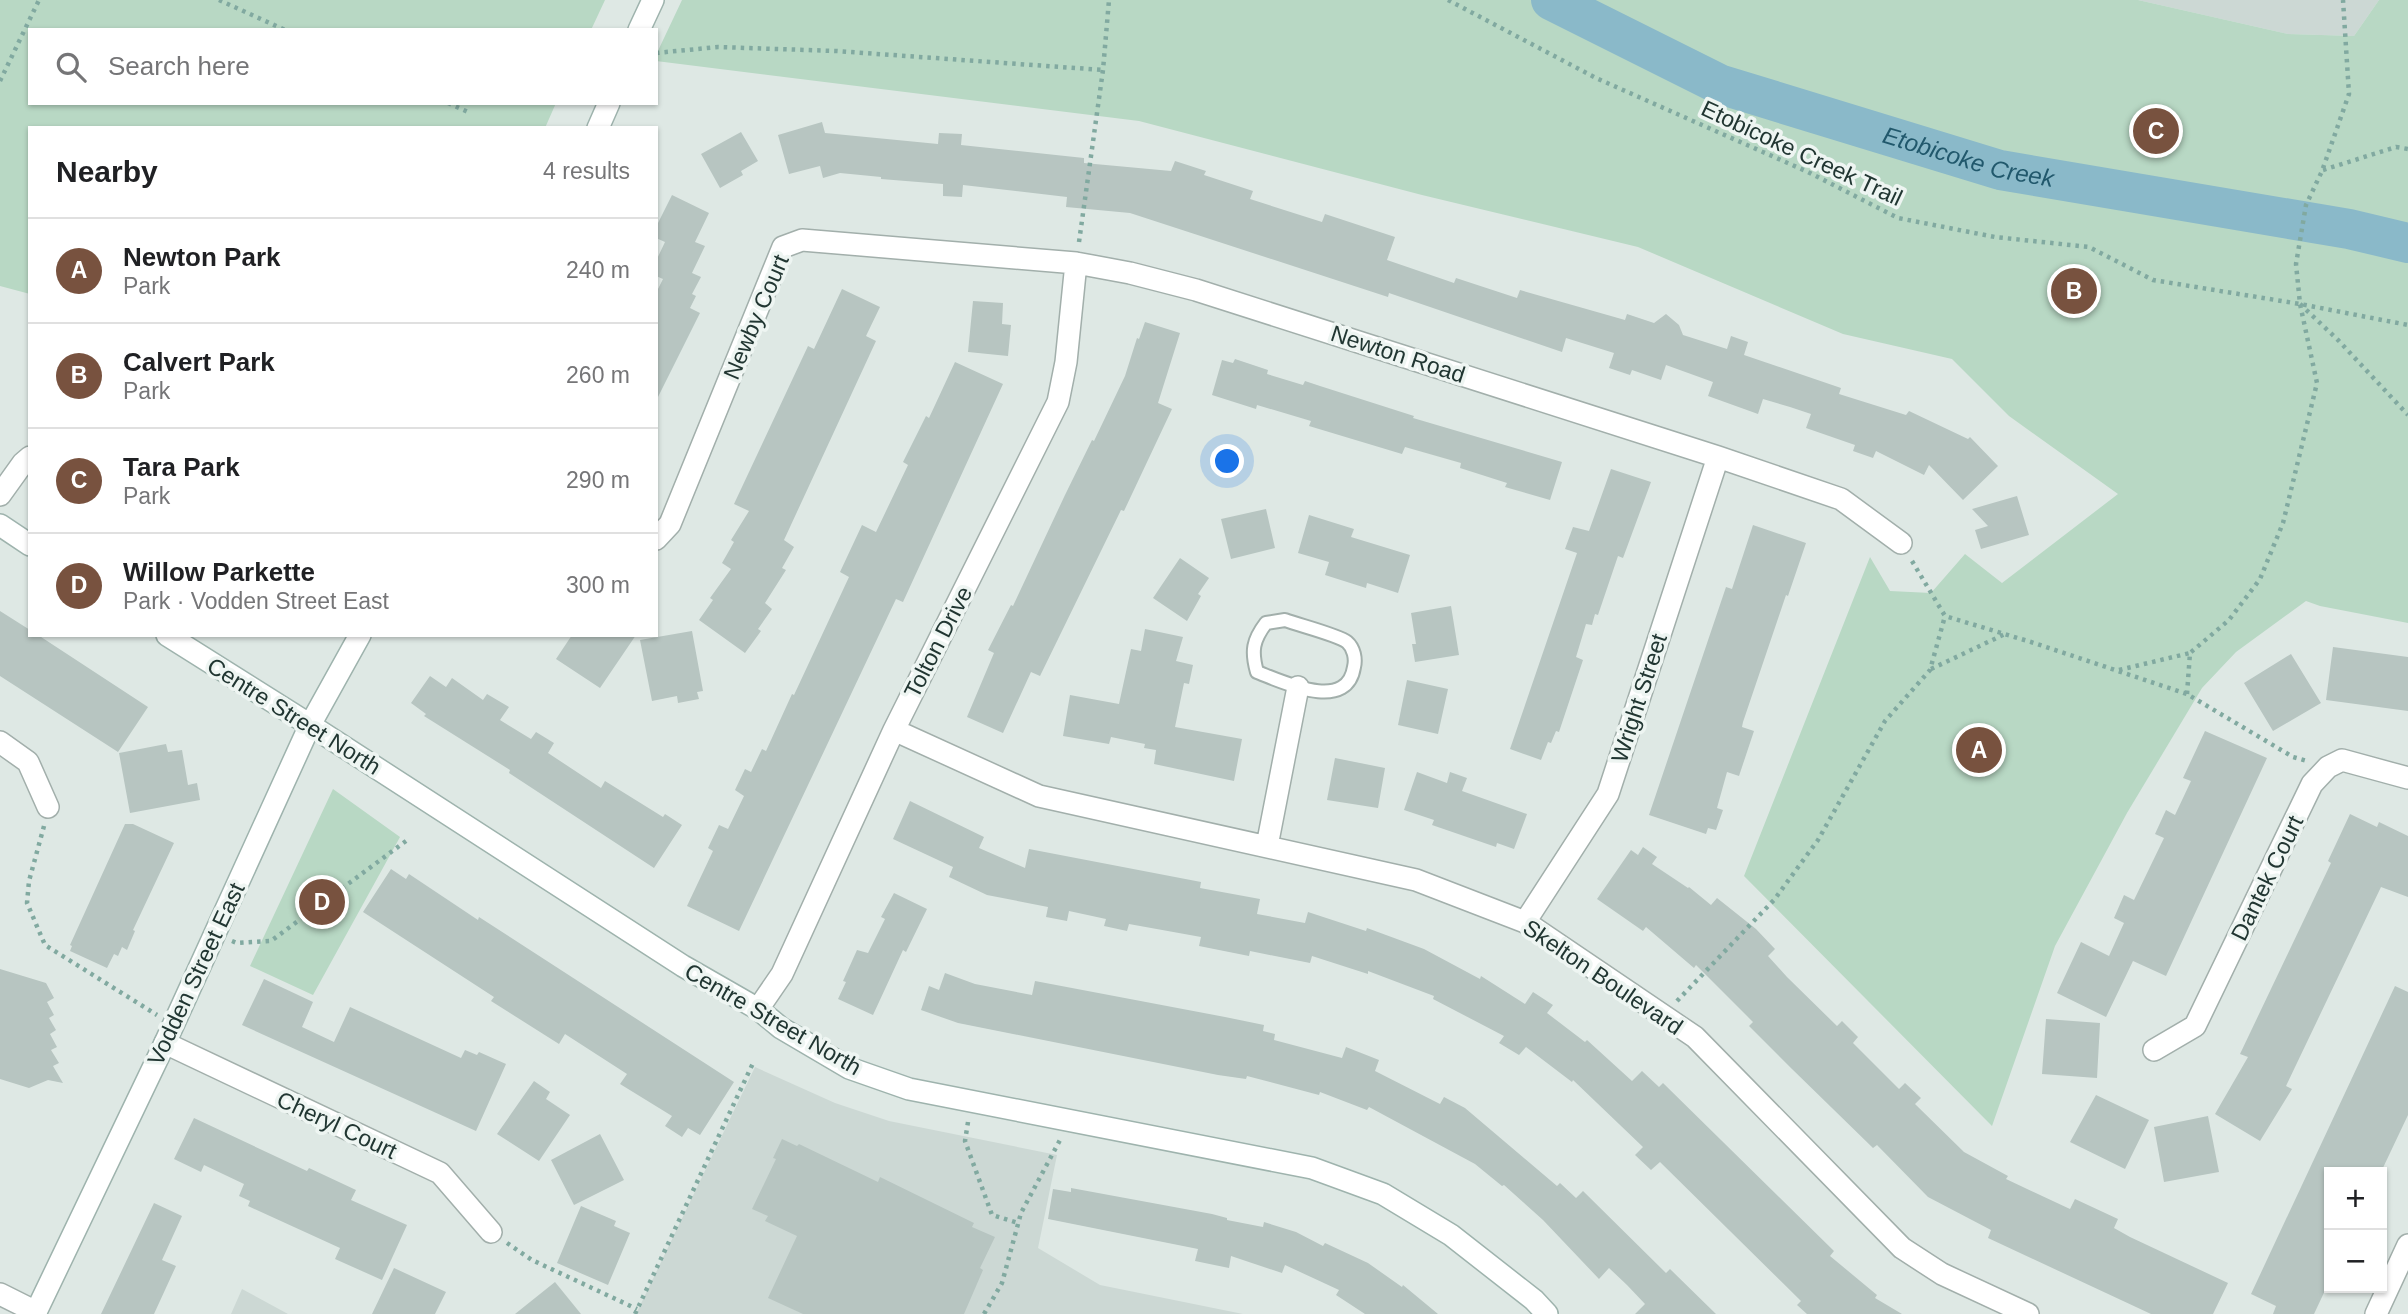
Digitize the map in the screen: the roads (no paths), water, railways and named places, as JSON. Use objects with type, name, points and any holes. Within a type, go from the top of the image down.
[{"type":"street","points":[[640,28],[653,0]]},
{"type":"street","points":[[599,126],[607,105]]},
{"type":"street","name":"Newby Court","points":[[658,537],[670,524],[783,247],[802,240],[1076,263]]},
{"type":"street","name":"Newton Road","points":[[1076,263],[1196,290],[1718,457],[1841,499],[1902,543]]},
{"type":"street","name":"Tolton Drive","points":[[758,1009],[782,974],[894,730],[1058,402],[1066,362],[1076,263]]},
{"type":"street","name":"Wright Street","points":[[1525,922],[1608,794],[1718,457]]},
{"type":"street","points":[[0,495],[28,459]]},
{"type":"street","points":[[0,525],[28,544]]},
{"type":"street","name":"Centre Street North","points":[[170,637],[683,966],[758,1009],[781,1028],[849,1068],[909,1089],[1312,1168],[1383,1194],[1451,1235],[1534,1300],[1547,1314]]},
{"type":"street","name":"Vodden Street East","points":[[37,1313],[169,1034],[310,725],[359,637]]},
{"type":"street","points":[[1267,846],[1298,687]]},
{"type":"street","name":"Skelton Boulevard","points":[[894,730],[1039,796],[1416,880],[1525,922],[1695,1037],[1902,1248],[1942,1274],[2028,1314]]},
{"type":"street","points":[[0,742],[28,762],[48,807]]},
{"type":"street","name":"Dantek Court","points":[[2154,1050],[2195,1026],[2312,784],[2329,767],[2342,760],[2408,778]]},
{"type":"street","name":"Cheryl Court","points":[[169,1034],[440,1173],[491,1231]]},
{"type":"street","points":[[2376,1314],[2408,1245]]},
{"type":"street","points":[[0,1294],[37,1313]]},
{"type":"lane","points":[[1285,620],[1347,642],[1354,654],[1354,669],[1346,686],[1333,693],[1298,687],[1257,672],[1252,655],[1258,635],[1266,623],[1285,620]]},
{"type":"waterway","name":"Etobicoke Creek","points":[[1551,0],[1719,84],[2000,170],[2349,229],[2408,243]]},
{"type":"place","name":"Tara Park","points":[[2156,131]]},
{"type":"place","name":"Calvert Park","points":[[2074,291]]},
{"type":"place","name":"Newton Park","points":[[1979,750]]},
{"type":"place","name":"Willow Parkette","points":[[322,902]]}]
